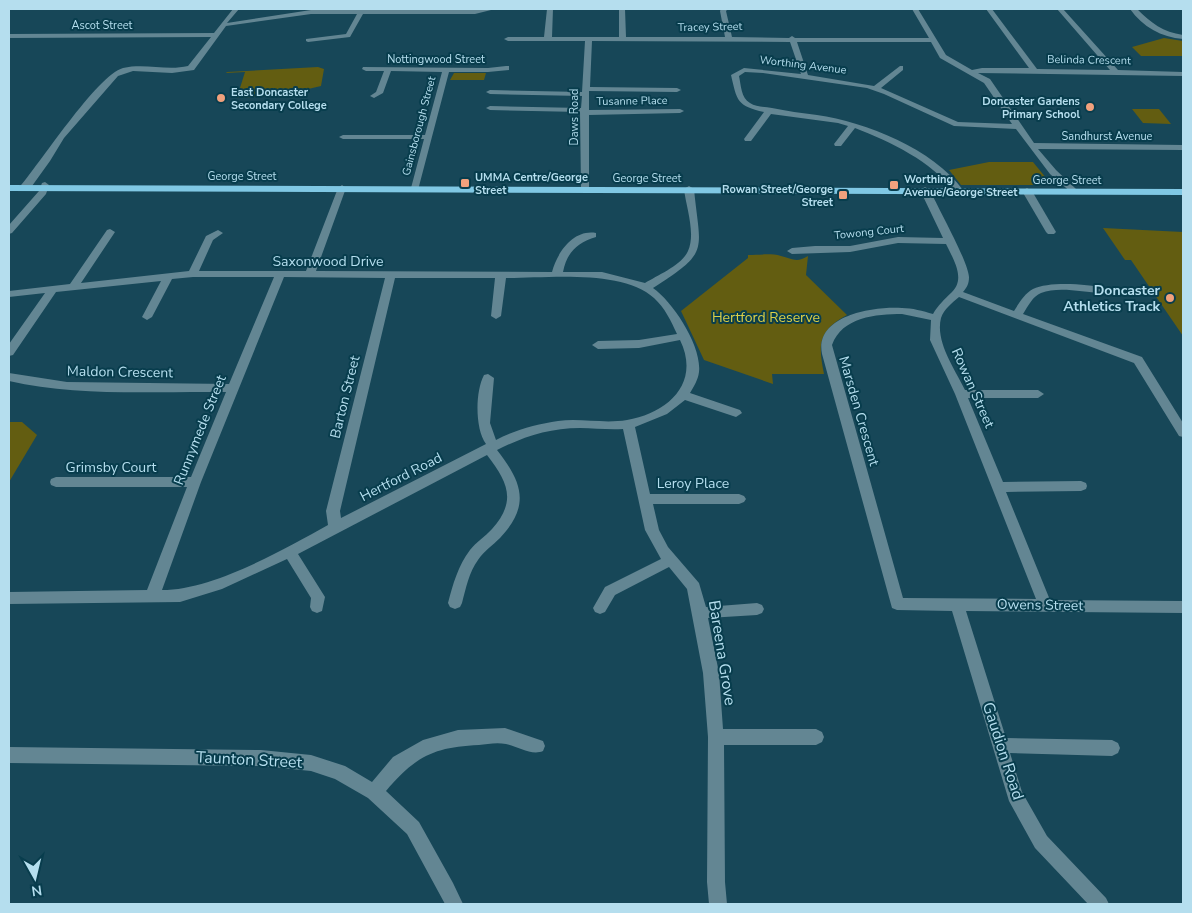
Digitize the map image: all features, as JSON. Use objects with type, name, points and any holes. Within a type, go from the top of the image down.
[{"type":"main road","name":"George Street","points":[[9,187],[1183,192]]},
{"type":"street","points":[[25,187],[57,142],[70,131],[73,123],[117,73],[126,70],[176,70],[189,68],[195,64],[236,9]]},
{"type":"street","name":"Ascot Street","points":[[9,36],[196,36],[242,23],[311,12],[475,12],[492,9]]},
{"type":"street","points":[[547,35],[550,9]]},
{"type":"street","points":[[622,9],[623,39]]},
{"type":"street","points":[[725,9],[723,11],[729,38]]},
{"type":"street","points":[[915,9],[943,56],[988,82],[1031,146],[1069,191]]},
{"type":"street","points":[[989,9],[1035,71]]},
{"type":"street","points":[[1060,9],[1116,72]]},
{"type":"street","points":[[1133,9],[1147,24],[1161,33],[1183,37]]},
{"type":"street","points":[[308,40],[348,36],[361,11]]},
{"type":"street","name":"Tracey Street","points":[[508,38],[547,35],[587,40],[729,38],[933,39]]},
{"type":"street","points":[[792,38],[805,76]]},
{"type":"street","name":"Daws Road","points":[[585,188],[584,111],[587,40]]},
{"type":"street","name":"Nottingwood Street","points":[[366,68],[388,70],[490,70],[506,68]]},
{"type":"street","points":[[876,88],[900,68]]},
{"type":"street","points":[[374,96],[379,93],[388,70]]},
{"type":"street","name":"Gainsborough Street","points":[[415,188],[446,70]]},
{"type":"street","name":"Worthing Avenue","points":[[955,190],[949,179],[926,160],[853,125],[836,120],[753,107],[742,101],[736,74],[744,70],[757,70],[876,88],[953,123],[968,126],[1017,126]]},
{"type":"street","name":"Belinda Crescent","points":[[973,73],[1035,71],[1183,75]]},
{"type":"street","points":[[490,92],[677,90]]},
{"type":"street","name":"Tusanne Place","points":[[490,108],[584,111],[680,111]]},
{"type":"street","points":[[748,139],[770,110]]},
{"type":"street","points":[[838,144],[853,125]]},
{"type":"street","points":[[343,137],[428,137]]},
{"type":"street","name":"Sandhurst Avenue","points":[[1031,146],[1183,148]]},
{"type":"street","points":[[9,231],[43,188]]},
{"type":"street","points":[[310,274],[342,188]]},
{"type":"street","points":[[647,287],[684,261],[692,252],[695,240],[689,189]]},
{"type":"street","points":[[926,190],[964,276],[962,285],[957,293],[942,307],[936,318]]},
{"type":"street","points":[[1027,191],[1051,232]]},
{"type":"street","points":[[73,287],[110,232]]},
{"type":"street","points":[[193,274],[209,238],[218,233]]},
{"type":"street","points":[[557,274],[560,260],[567,248],[578,240],[593,235]]},
{"type":"street","name":"Towong Court","points":[[792,251],[816,248],[850,249],[898,240],[949,241]]},
{"type":"street","name":"Saxonwood Drive","points":[[9,294],[193,274],[602,275],[629,280],[647,287]]},
{"type":"street","name":"Runnymede Street","points":[[152,598],[195,482],[280,274]]},
{"type":"street","points":[[496,316],[500,274]]},
{"type":"street","name":"Barton Street","points":[[335,527],[333,511],[391,275]]},
{"type":"street","points":[[147,318],[168,277]]},
{"type":"street","name":"Hertford Road","points":[[9,598],[152,598],[180,596],[218,586],[290,552],[335,527],[514,436],[539,428],[573,424],[602,426],[628,424],[652,416],[670,406],[683,395],[694,371],[693,358],[668,306],[647,287]]},
{"type":"street","points":[[1017,315],[1028,299],[1038,291],[1055,288],[1101,290]]},
{"type":"street","points":[[9,352],[53,289]]},
{"type":"street","points":[[957,293],[1138,360],[1183,433]]},
{"type":"street","name":"Marsden Crescent","points":[[898,604],[826,345],[837,328],[858,315],[903,311],[936,318]]},
{"type":"street","name":"Rowan Street","points":[[936,318],[935,340],[961,394],[1045,605]]},
{"type":"street","points":[[598,345],[639,344],[684,336]]},
{"type":"street","name":"Maldon Crescent","points":[[9,377],[31,382],[67,386],[233,388]]},
{"type":"street","points":[[455,603],[464,572],[477,550],[498,532],[513,511],[514,492],[511,478],[491,447],[483,425],[488,378]]},
{"type":"street","points":[[961,394],[1038,394]]},
{"type":"street","points":[[683,395],[736,413]]},
{"type":"street","name":"Bareena Grove","points":[[628,424],[652,530],[663,551],[694,587],[700,612],[711,673],[716,737],[716,882],[718,904]]},
{"type":"street","name":"Grimsby Court","points":[[56,482],[195,482]]},
{"type":"street","points":[[999,487],[1081,486]]},
{"type":"street","name":"Leroy Place","points":[[646,499],[739,499]]},
{"type":"street","points":[[290,552],[318,597],[317,607]]},
{"type":"street","points":[[600,608],[610,592],[671,560]]},
{"type":"street","name":"Owens Street","points":[[898,604],[1183,607]]},
{"type":"street","name":"Gaudion Road","points":[[957,604],[1015,796],[1042,842],[1098,904]]},
{"type":"street","points":[[700,612],[757,609]]},
{"type":"street","points":[[374,792],[398,763],[429,745],[458,738],[505,736],[537,746]]},
{"type":"street","points":[[716,737],[816,737]]},
{"type":"street","points":[[1000,745],[1112,748]]},
{"type":"street","name":"Taunton Street","points":[[9,755],[261,758],[310,763],[339,772],[374,792],[413,828],[454,904]]},
{"type":"green space","points":[[1164,38],[1183,41],[1183,56],[1141,56],[1132,47]]},
{"type":"green space","points":[[318,67],[324,69],[321,86],[304,90],[303,94],[236,98],[237,94],[242,93],[239,91],[245,72],[226,73],[227,72]]},
{"type":"green space","points":[[454,73],[486,73],[484,80],[450,80]]},
{"type":"green space","points":[[1132,109],[1159,109],[1171,124],[1143,123]]},
{"type":"green space","points":[[989,162],[1033,162],[1051,184],[961,185],[949,170]]},
{"type":"green space","name":"Doncaster Athletics Track","points":[[1103,228],[1183,232],[1183,336],[1131,260],[1125,260]]},
{"type":"green space","name":"Hertford Reserve","points":[[748,255],[773,255],[798,260],[808,256],[806,275],[847,315],[830,327],[822,339],[821,354],[824,374],[772,374],[773,384],[704,360],[681,311],[748,258]]},
{"type":"green space","points":[[9,422],[22,422],[37,435],[9,482]]},
{"type":"place","name":"East Doncaster Secondary College","points":[[221,98]]},
{"type":"place","name":"Doncaster Gardens Primary School","points":[[1090,107]]},
{"type":"place","name":"UMMA Centre/George Street","points":[[465,183]]},
{"type":"place","name":"Worthing Avenue/George Street","points":[[894,185]]},
{"type":"place","name":"Rowan Street/George Street","points":[[843,195]]},
{"type":"place","name":"Doncaster Athletics Track","points":[[1170,298]]}]
